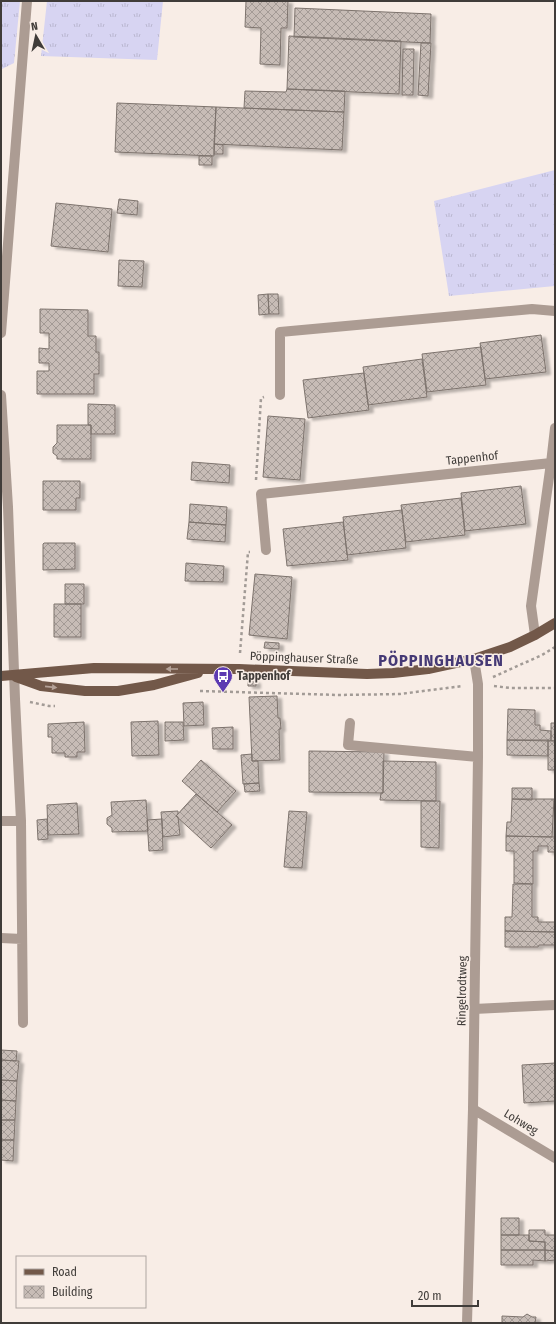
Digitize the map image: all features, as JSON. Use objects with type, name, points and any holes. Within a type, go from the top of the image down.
[{"type":"main road","name":"Pöppinghauser Straße","points":[[1,676],[94,668],[238,669],[367,674],[393,673],[428,669],[474,659],[510,647],[555,623]]},
{"type":"main road","name":"Pöppinghauser Straße","points":[[14,676],[41,686],[85,691],[118,690],[154,685],[211,669]]},
{"type":"street","points":[[1,333],[28,1]]},
{"type":"street","points":[[280,395],[280,332],[532,309],[555,311]]},
{"type":"street","points":[[1,395],[8,507],[21,820],[24,1023]]},
{"type":"street","points":[[535,635],[531,606],[555,428]]},
{"type":"street","name":"Tappenhof","points":[[261,494],[551,463]]},
{"type":"street","points":[[261,494],[266,550]]},
{"type":"street","name":"Ringelrodtweg","points":[[467,1323],[473,1109],[478,757],[478,684],[474,659]]},
{"type":"street","points":[[350,723],[348,745],[478,757]]},
{"type":"street","points":[[1,821],[21,820]]},
{"type":"street","points":[[1,938],[22,938]]},
{"type":"street","points":[[474,1009],[555,1005]]},
{"type":"street","name":"Lohweg","points":[[473,1109],[555,1158]]},
{"type":"path","points":[[261,494],[256,486],[261,398],[280,395]]},
{"type":"path","points":[[238,669],[248,552],[266,550]]},
{"type":"path","points":[[478,684],[542,655],[555,647]]},
{"type":"path","points":[[196,690],[339,695],[400,694],[478,684],[510,688],[555,688]]},
{"type":"path","points":[[15,699],[57,706]]},
{"type":"green space","points":[[1,1],[20,1],[14,63],[2,69],[1,69]]},
{"type":"green space","points":[[47,1],[163,1],[157,60],[41,56]]},
{"type":"green space","points":[[555,170],[555,286],[449,296],[434,201]]},
{"type":"building","points":[[246,1],[288,1],[287,28],[281,28],[280,65],[260,64],[261,28],[245,27]]},
{"type":"building","points":[[295,8],[431,14],[430,43],[294,37]]},
{"type":"building","points":[[289,36],[401,41],[399,94],[287,89]]},
{"type":"building","points":[[421,43],[431,43],[428,96],[418,95]]},
{"type":"building","points":[[403,49],[414,49],[413,95],[402,95]]},
{"type":"building","points":[[287,89],[345,91],[344,112],[244,108],[245,91],[286,92]]},
{"type":"building","points":[[117,103],[216,107],[214,156],[115,152]]},
{"type":"building","points":[[216,107],[344,112],[342,150],[214,144]]},
{"type":"building","points":[[214,144],[223,145],[223,154],[214,154]]},
{"type":"building","points":[[199,156],[212,156],[212,165],[199,165]]},
{"type":"building","points":[[119,199],[138,201],[137,215],[117,213]]},
{"type":"building","points":[[56,203],[112,209],[108,252],[51,246]]},
{"type":"building","points":[[119,260],[144,261],[142,287],[118,286]]},
{"type":"building","points":[[268,294],[278,294],[279,314],[269,314]]},
{"type":"building","points":[[268,294],[269,314],[259,315],[258,295]]},
{"type":"building","points":[[40,309],[88,310],[88,336],[96,336],[96,352],[99,352],[99,374],[94,374],[94,394],[37,394],[37,371],[49,371],[49,363],[39,363],[39,348],[49,349],[49,333],[40,333]]},
{"type":"building","points":[[541,335],[546,372],[485,379],[480,343]]},
{"type":"building","points":[[481,347],[486,385],[427,392],[422,354]]},
{"type":"building","points":[[422,359],[427,397],[368,405],[363,367]]},
{"type":"building","points":[[364,373],[369,410],[308,418],[303,380]]},
{"type":"building","points":[[88,404],[115,405],[115,434],[91,434],[91,425],[88,425]]},
{"type":"building","points":[[268,416],[305,419],[300,480],[263,477]]},
{"type":"building","points":[[57,425],[91,425],[91,459],[57,459],[57,456],[53,453],[53,447],[57,443]]},
{"type":"building","points":[[192,462],[230,465],[229,483],[191,480]]},
{"type":"building","points":[[43,481],[80,481],[80,498],[76,498],[76,510],[43,510]]},
{"type":"building","points":[[521,486],[526,524],[465,531],[461,493]]},
{"type":"building","points":[[461,498],[465,535],[406,542],[401,505]]},
{"type":"building","points":[[190,504],[227,507],[226,525],[189,522]]},
{"type":"building","points":[[402,510],[406,548],[347,555],[343,517]]},
{"type":"building","points":[[189,522],[226,525],[225,542],[187,539]]},
{"type":"building","points":[[343,522],[348,560],[287,566],[283,529]]},
{"type":"building","points":[[44,543],[75,543],[75,569],[43,570]]},
{"type":"building","points":[[186,563],[224,566],[223,582],[185,581]]},
{"type":"building","points":[[255,574],[292,577],[287,639],[249,635]]},
{"type":"building","points":[[65,584],[84,584],[84,604],[65,604]]},
{"type":"building","points":[[54,604],[81,604],[81,637],[54,637]]},
{"type":"building","points":[[265,642],[279,643],[279,649],[264,648]]},
{"type":"building","points":[[248,681],[256,681],[256,686],[248,686]]},
{"type":"building","points":[[277,696],[278,718],[280,718],[281,729],[279,729],[280,760],[252,761],[249,697]]},
{"type":"building","points":[[203,702],[204,725],[184,726],[183,703]]},
{"type":"building","points":[[508,709],[535,710],[535,725],[540,725],[540,730],[551,731],[551,741],[507,740]]},
{"type":"building","points":[[158,721],[159,755],[132,756],[131,722]]},
{"type":"building","points":[[84,722],[85,752],[77,752],[77,757],[65,757],[65,753],[52,753],[52,737],[48,737],[48,724]]},
{"type":"building","points":[[165,722],[183,722],[184,740],[165,741]]},
{"type":"building","points":[[551,723],[555,723],[555,741],[551,741]]},
{"type":"building","points":[[233,727],[233,749],[213,749],[212,728]]},
{"type":"building","points":[[507,740],[548,740],[548,756],[507,755]]},
{"type":"building","points":[[548,740],[555,741],[555,770],[548,770]]},
{"type":"building","points":[[309,751],[384,752],[383,793],[309,792]]},
{"type":"building","points":[[252,754],[252,761],[258,761],[259,783],[243,784],[241,755]]},
{"type":"building","points":[[201,760],[236,791],[217,812],[182,781]]},
{"type":"building","points":[[383,761],[436,762],[436,801],[380,800],[381,793],[383,793]]},
{"type":"building","points":[[259,783],[260,791],[245,792],[244,784]]},
{"type":"building","points":[[512,788],[532,788],[532,800],[512,799]]},
{"type":"building","points":[[196,794],[232,825],[211,848],[176,816]]},
{"type":"building","points":[[512,799],[554,799],[552,837],[506,836],[507,822],[511,822]]},
{"type":"building","points":[[146,800],[148,831],[112,832],[112,828],[107,824],[107,818],[112,815],[111,802]]},
{"type":"building","points":[[421,801],[440,801],[439,848],[421,847]]},
{"type":"building","points":[[77,803],[79,834],[48,835],[47,805]]},
{"type":"building","points":[[178,811],[176,816],[178,817],[180,835],[163,837],[161,812]]},
{"type":"building","points":[[289,811],[307,812],[302,868],[284,867]]},
{"type":"building","points":[[47,819],[48,839],[38,840],[37,820]]},
{"type":"building","points":[[162,819],[163,850],[149,851],[147,820]]},
{"type":"building","points":[[506,836],[555,837],[555,852],[548,852],[548,846],[538,846],[538,851],[533,851],[533,884],[514,883],[514,851],[506,851]]},
{"type":"building","points":[[513,884],[532,884],[532,917],[538,917],[538,922],[555,922],[555,932],[505,931],[505,917],[512,917]]},
{"type":"building","points":[[505,931],[555,932],[555,945],[539,945],[538,947],[505,947]]},
{"type":"building","points":[[1,1050],[17,1051],[16,1061],[1,1060]]},
{"type":"building","points":[[1,1060],[19,1061],[17,1081],[1,1080]]},
{"type":"building","points":[[555,1063],[555,1101],[524,1103],[522,1065]]},
{"type":"building","points":[[1,1080],[17,1081],[16,1101],[1,1100]]},
{"type":"building","points":[[1,1100],[16,1101],[15,1120],[1,1120]]},
{"type":"building","points":[[1,1120],[15,1120],[14,1140],[1,1140]]},
{"type":"building","points":[[1,1140],[14,1140],[13,1161],[1,1160]]},
{"type":"building","points":[[501,1218],[519,1218],[519,1235],[501,1235]]},
{"type":"building","points":[[529,1230],[545,1230],[545,1235],[555,1235],[555,1251],[545,1250],[545,1242],[529,1241]]},
{"type":"building","points":[[501,1235],[529,1235],[529,1241],[545,1242],[545,1250],[501,1250]]},
{"type":"building","points":[[501,1250],[545,1250],[545,1261],[533,1260],[533,1265],[501,1265]]},
{"type":"building","points":[[545,1250],[555,1251],[555,1260],[545,1261]]},
{"type":"building","points":[[527,1314],[532,1317],[536,1317],[535,1323],[502,1323],[502,1316],[523,1317]]},
{"type":"place","name":"Tappenhof","points":[[223,693]]},
{"type":"district","name":"PÖPPINGHAUSEN","points":[[441,660]]}]
